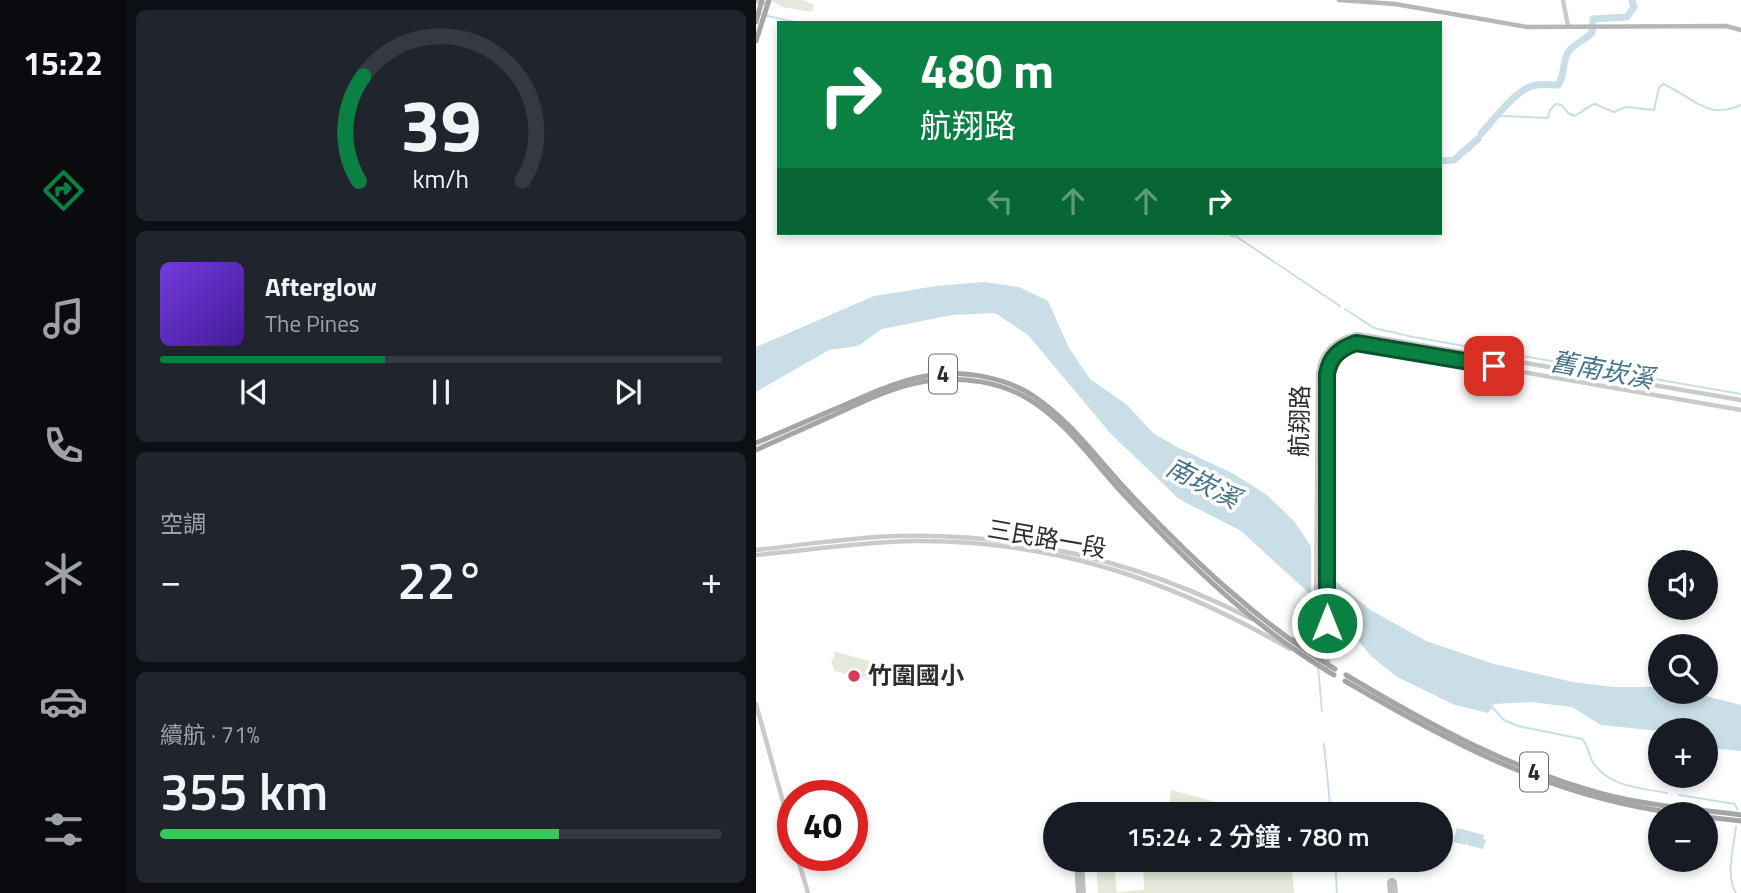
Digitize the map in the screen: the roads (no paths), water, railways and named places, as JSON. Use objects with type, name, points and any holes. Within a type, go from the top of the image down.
[{"type":"main road","points":[[1339,0],[1395,4],[1527,27],[1726,26],[1741,30]]},
{"type":"main road","points":[[756,41],[763,3]]},
{"type":"main road","name":"4","points":[[756,443],[906,380],[953,374],[1004,382],[1032,396],[1063,420],[1111,474],[1187,551],[1317,661]]},
{"type":"main road","name":"4","points":[[756,450],[878,395],[907,385],[957,379],[1001,387],[1026,398],[1060,424],[1194,566],[1268,628],[1317,661]]},
{"type":"main road","points":[[1291,640],[1308,637],[1315,628],[1317,617]]},
{"type":"main road","name":"三民路一段","points":[[1317,661],[1331,670]]},
{"type":"main road","name":"4","points":[[1648,802],[1604,794],[1536,773],[1469,744],[1345,678],[1426,728],[1506,766],[1586,794],[1648,807]]},
{"type":"main road","name":"4","points":[[1718,811],[1741,814]]},
{"type":"main road","points":[[1718,818],[1741,821]]},
{"type":"street","points":[[1563,0],[1568,26]]},
{"type":"street","name":"航翔路","points":[[1317,661],[1319,365],[1332,345],[1347,336],[1357,334],[1741,400]]},
{"type":"street","name":"航翔路","points":[[1331,670],[1327,623],[1327,374],[1329,364],[1339,350],[1356,343],[1741,410]]},
{"type":"street","name":"三民路一段","points":[[756,550],[898,536],[972,537],[1009,541],[1077,553],[1114,563],[1175,584],[1268,628]]},
{"type":"street","name":"三民路一段","points":[[756,555],[918,541],[972,543],[1062,555],[1115,568],[1171,589],[1317,661]]},
{"type":"street","points":[[756,704],[777,780]]},
{"type":"street","points":[[801,871],[808,893]]},
{"type":"water","name":"南崁溪","points":[[984,282],[1019,287],[1048,301],[1069,348],[1090,379],[1126,404],[1153,433],[1234,474],[1267,495],[1294,521],[1333,579],[1369,609],[1426,641],[1494,664],[1573,682],[1613,687],[1648,687],[1648,704],[1718,704],[1718,699],[1741,705],[1741,751],[1718,749],[1718,718],[1648,718],[1648,730],[1601,725],[1572,707],[1531,702],[1494,704],[1488,713],[1455,705],[1397,677],[1371,656],[1350,631],[1241,531],[1179,499],[1111,434],[1028,335],[995,313],[952,315],[882,329],[858,346],[829,350],[756,392],[756,347],[874,296]]},
{"type":"water","points":[[1457,828],[1484,835],[1483,839],[1486,840],[1483,849],[1467,845],[1468,839],[1466,845],[1453,842]]},
{"type":"waterway","points":[[1481,134],[1521,92],[1536,85],[1558,85],[1569,51],[1592,33],[1593,19],[1627,17],[1634,7],[1632,0]]},
{"type":"waterway","name":"舊南崁溪","points":[[759,14],[790,21]]},
{"type":"waterway","points":[[1505,116],[1548,118],[1550,110],[1556,104],[1562,105],[1574,116],[1595,104],[1614,112],[1626,107],[1654,110],[1659,88],[1663,84],[1709,109],[1729,109],[1741,105]]},
{"type":"waterway","points":[[1496,116],[1503,116]]},
{"type":"waterway","points":[[1442,161],[1454,160],[1478,139]]},
{"type":"waterway","name":"舊南崁溪","points":[[1234,235],[1340,306]]},
{"type":"waterway","name":"舊南崁溪","points":[[1345,309],[1374,328],[1413,337],[1741,394]]},
{"type":"waterway","points":[[1318,667],[1322,711]]},
{"type":"waterway","points":[[1491,706],[1504,720],[1518,726],[1582,739],[1594,764],[1609,778],[1637,788],[1667,793]]},
{"type":"waterway","points":[[1324,744],[1330,802]]},
{"type":"waterway","points":[[1679,795],[1735,804],[1737,809]]},
{"type":"waterway","points":[[1736,827],[1731,870],[1736,893]]},
{"type":"waterway","points":[[1336,872],[1337,893]]},
{"type":"place","name":"竹圍國小","points":[[854,676]]}]
